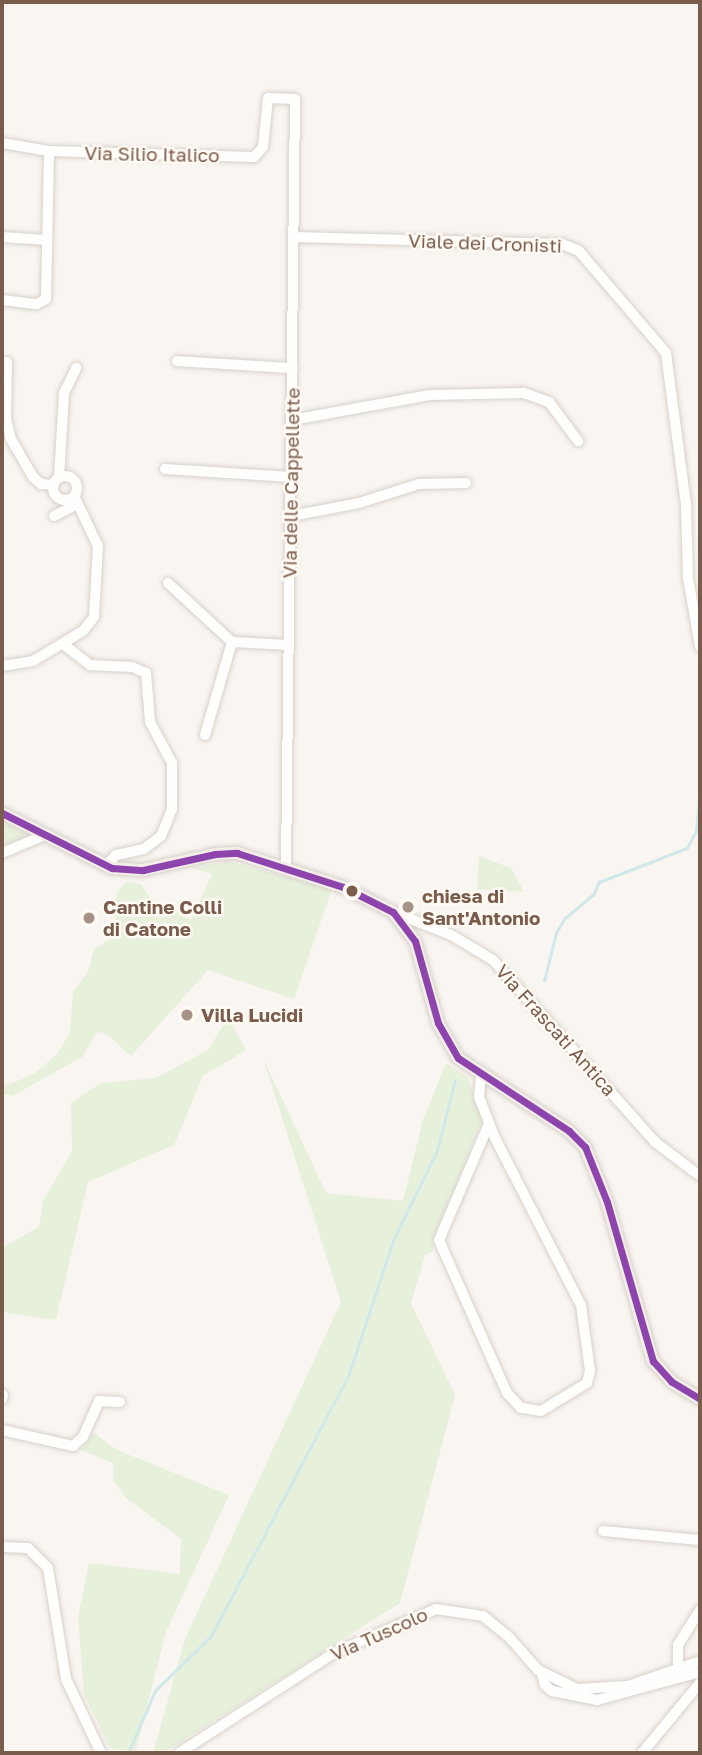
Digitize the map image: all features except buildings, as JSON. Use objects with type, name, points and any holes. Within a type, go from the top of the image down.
[{"type":"main road","points":[[2,813],[106,866],[143,870],[229,853],[286,868],[354,891],[393,912],[415,941],[444,1038],[462,1062],[481,1077],[561,1126],[583,1145],[607,1202],[653,1361],[672,1382],[700,1399]]},
{"type":"street","name":"Via Silio Italico","points":[[49,151],[254,157],[263,146],[268,98],[295,99]]},
{"type":"street","name":"Via delle Cappellette","points":[[286,868],[295,99]]},
{"type":"street","points":[[2,143],[49,151],[44,302],[2,300]]},
{"type":"street","points":[[2,237],[47,240]]},
{"type":"street","name":"Viale dei Cronisti","points":[[294,237],[562,244],[582,254],[666,353],[685,504],[688,578],[700,647]]},
{"type":"street","points":[[177,361],[293,368]]},
{"type":"street","points":[[2,666],[25,664],[64,644],[90,625],[98,601],[97,541],[75,501],[73,480],[41,484],[33,477],[11,439],[6,418],[7,362]]},
{"type":"street","points":[[75,501],[59,499],[56,481],[64,393],[76,368]]},
{"type":"street","points":[[292,420],[430,395],[524,393],[549,402],[578,441]]},
{"type":"street","points":[[165,469],[291,477]]},
{"type":"street","points":[[291,516],[359,503],[419,484],[466,482]]},
{"type":"street","points":[[54,516],[75,501]]},
{"type":"street","points":[[168,583],[232,642],[289,645]]},
{"type":"street","points":[[205,736],[232,642]]},
{"type":"street","points":[[64,644],[90,665],[132,667],[146,673],[150,722],[171,760],[172,809],[161,836],[144,849],[116,855],[106,866]]},
{"type":"street","points":[[2,853],[45,835]]},
{"type":"street","name":"Via Frascati Antica","points":[[393,912],[451,935],[493,960],[652,1138],[700,1177]]},
{"type":"street","points":[[481,1077],[479,1097],[489,1125],[581,1305],[590,1371],[587,1383],[541,1411],[521,1408],[507,1393],[439,1240],[489,1125]]},
{"type":"street","points":[[2,1430],[74,1446],[83,1437],[99,1401],[120,1402]]},
{"type":"street","points":[[603,1531],[700,1540]]},
{"type":"street","points":[[2,1546],[28,1548],[48,1568],[66,1679],[101,1753]]},
{"type":"street","name":"Via Tuscolo","points":[[179,1753],[334,1653],[436,1609],[467,1611],[488,1619],[542,1674],[572,1688],[607,1690],[700,1661]]},
{"type":"street","points":[[678,1667],[679,1642],[700,1610]]},
{"type":"street","points":[[542,1674],[545,1685],[552,1691],[597,1700],[700,1672]]},
{"type":"street","points":[[642,1753],[700,1683]]},
{"type":"green space","points":[[2,820],[27,833],[20,841],[2,845]]},
{"type":"green space","points":[[479,856],[511,868],[524,892],[477,889]]},
{"type":"green space","points":[[228,861],[332,889],[294,999],[208,970],[131,1056],[107,1034],[97,1032],[82,1057],[12,1096],[2,1094],[2,1082],[8,1085],[34,1074],[58,1053],[70,1032],[73,991],[88,972],[94,949],[115,936],[116,895],[126,882],[141,884],[150,898],[191,920],[212,874],[192,868]]},
{"type":"green space","points":[[228,1018],[246,1050],[203,1076],[174,1145],[88,1182],[56,1320],[2,1312],[2,1253],[5,1246],[39,1227],[43,1201],[72,1151],[71,1103],[101,1083],[156,1078],[208,1050]]},
{"type":"green space","points":[[263,1058],[326,1193],[403,1201],[423,1120],[446,1063],[467,1077],[483,1119],[434,1237],[433,1251],[425,1255],[411,1303],[455,1395],[400,1603],[163,1753],[153,1753],[185,1639],[341,1302]]},
{"type":"green space","points":[[94,1433],[117,1450],[229,1495],[166,1632],[135,1753],[110,1748],[84,1695],[78,1617],[89,1563],[180,1574],[181,1539],[126,1498],[113,1481],[113,1463],[81,1450]]},
{"type":"waterway","points":[[544,981],[556,933],[564,919],[593,895],[599,882],[687,848],[696,831],[700,788]]},
{"type":"waterway","points":[[128,1753],[155,1691],[211,1636],[349,1374],[394,1238],[437,1151],[455,1080]]},
{"type":"transit line","points":[[2,813],[112,868],[143,870],[215,854],[237,853],[343,887],[393,912],[415,941],[438,1023],[458,1058],[569,1131],[585,1147],[607,1202],[653,1361],[672,1382],[700,1399]]},
{"type":"place","name":"chiesa di Sant'Antonio","points":[[408,907]]},
{"type":"place","name":"Cantine Colli di Catone","points":[[89,918]]},
{"type":"place","name":"Villa Lucidi","points":[[187,1015]]}]
